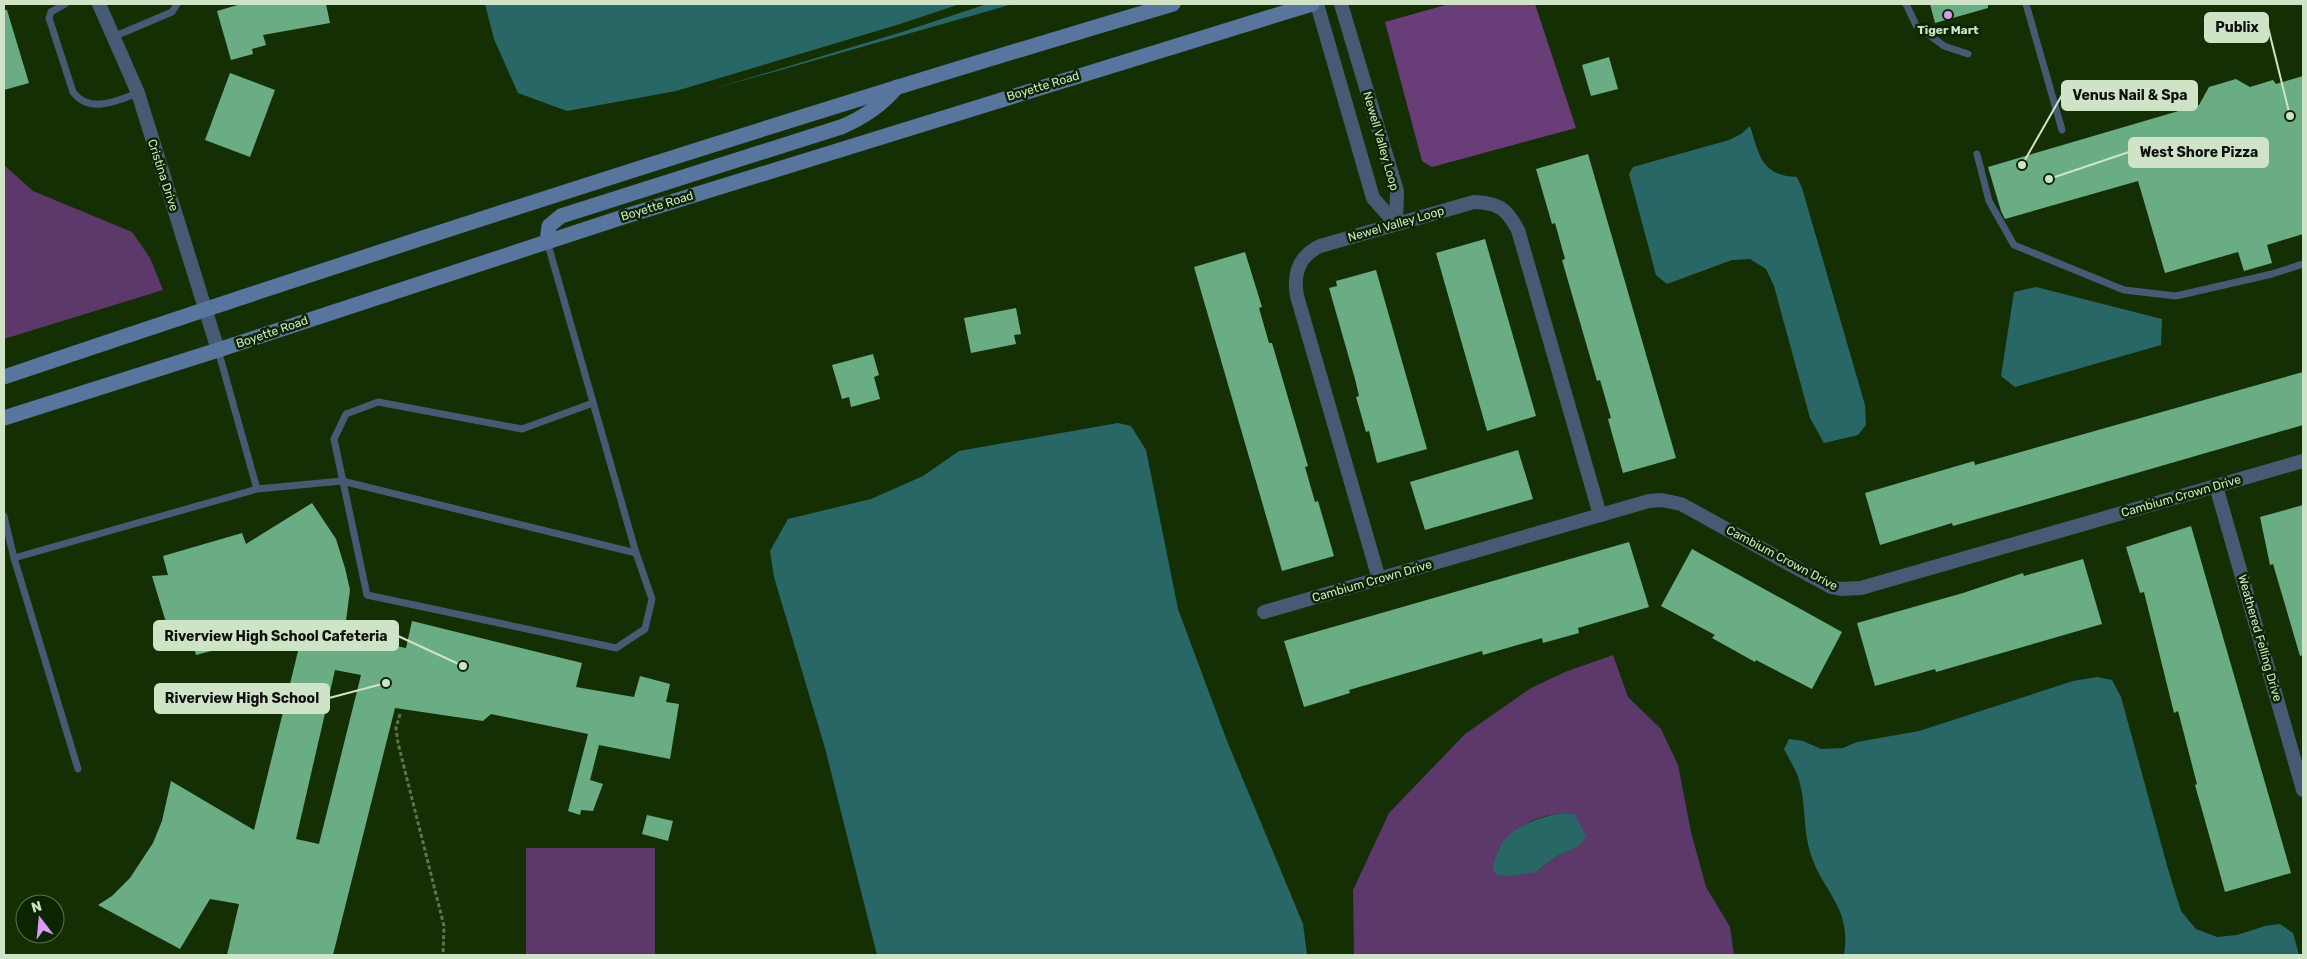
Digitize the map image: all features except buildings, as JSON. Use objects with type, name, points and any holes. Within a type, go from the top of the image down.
[{"type":"main road","points":[[4,377],[206,309],[898,86],[1173,4]]},
{"type":"main road","name":"Boyette Road","points":[[4,418],[218,350],[547,241],[931,120],[1312,4]]},
{"type":"main road","points":[[547,241],[549,226],[561,216],[841,127],[859,120],[883,103],[898,86]]},
{"type":"street","name":"Cristina Drive","points":[[99,4],[138,93],[218,350]]},
{"type":"street","name":"Newell Valley Loop","points":[[1317,4],[1373,198],[1396,224]]},
{"type":"street","name":"Newell Valley Loop","points":[[1341,4],[1397,191],[1396,224]]},
{"type":"street","name":"Newel Valley Loop","points":[[1379,579],[1294,282],[1296,271],[1302,258],[1310,250],[1320,246],[1474,202],[1488,202],[1501,207],[1511,216],[1518,230],[1600,515]]},
{"type":"street","name":"Cambium Crown Drive","points":[[1264,612],[1650,501],[1672,500],[1832,587],[1850,590],[2303,461]]},
{"type":"street","name":"Weathered Felling Drive","points":[[2216,486],[2303,790]]},
{"type":"lane","points":[[65,4],[51,12],[49,18],[74,92],[78,98],[91,105],[110,103],[138,93]]},
{"type":"lane","points":[[114,37],[172,12],[178,4]]},
{"type":"lane","points":[[1906,4],[1916,25],[1944,46],[1968,54]]},
{"type":"lane","points":[[2026,4],[2062,130]]},
{"type":"lane","points":[[1977,154],[1989,201],[2014,245],[2124,290],[2176,296],[2272,274],[2303,264]]},
{"type":"lane","points":[[547,241],[636,553],[652,599],[645,629],[616,648],[367,595],[334,439],[346,414],[378,402],[522,429],[593,403]]},
{"type":"lane","points":[[218,350],[257,489]]},
{"type":"lane","points":[[14,558],[257,489],[342,481],[636,553]]},
{"type":"lane","points":[[4,516],[14,558],[78,769]]},
{"type":"path","points":[[400,714],[396,728],[398,743],[444,926],[443,955]]},
{"type":"shaded area","points":[[1449,4],[1535,4],[1576,128],[1432,167],[1422,161],[1385,22]]},
{"type":"shaded area","points":[[4,165],[33,191],[132,232],[150,258],[163,290],[4,339]]},
{"type":"shaded area","points":[[1613,655],[1628,697],[1661,729],[1678,765],[1691,832],[1706,887],[1730,927],[1734,955],[1354,955],[1353,890],[1389,813],[1465,734],[1531,688],[1565,672]],"holes":[[[1564,813],[1575,814],[1578,847],[1557,856],[1536,872],[1498,849],[1520,828],[1534,820]]]},
{"type":"shaded area","points":[[526,848],[655,848],[655,955],[526,955]]},
{"type":"water","points":[[485,4],[960,4],[900,24],[676,91],[567,111],[518,93],[494,39]]},
{"type":"water","points":[[987,4],[1013,4],[706,91],[902,32]]},
{"type":"water","points":[[1750,126],[1763,162],[1776,173],[1797,177],[1802,188],[1865,405],[1866,425],[1858,435],[1824,443],[1810,418],[1774,286],[1766,269],[1750,259],[1732,260],[1667,284],[1656,275],[1629,174],[1633,167],[1729,140],[1741,134]]},
{"type":"water","points":[[2036,287],[2162,319],[2161,345],[2015,387],[2001,376],[2014,292]]},
{"type":"water","points":[[1118,423],[1131,426],[1146,450],[1178,609],[1227,741],[1303,924],[1307,955],[877,955],[825,748],[774,577],[770,551],[788,519],[871,499],[923,476],[959,451]]},
{"type":"water","points":[[2097,677],[2112,680],[2121,697],[2181,911],[2196,929],[2217,937],[2237,935],[2265,926],[2280,924],[2293,933],[2299,955],[1844,955],[1844,924],[1840,911],[1821,878],[1810,852],[1799,780],[1784,749],[1789,739],[1803,741],[1821,749],[1843,748],[1857,742],[1919,731],[2073,681]]},
{"type":"water","points":[[1564,813],[1575,814],[1586,837],[1578,847],[1557,856],[1536,872],[1511,876],[1498,875],[1493,870],[1498,851],[1509,835],[1535,820]]},
{"type":"place","name":"Tiger Mart","points":[[1948,15]]},
{"type":"place","name":"Publix","points":[[2290,116]]},
{"type":"place","name":"Venus Nail & Spa","points":[[2022,165]]},
{"type":"place","name":"West Shore Pizza","points":[[2049,179]]},
{"type":"place","name":"Riverview High School Cafeteria","points":[[463,666]]},
{"type":"place","name":"Riverview High School","points":[[386,683]]}]
